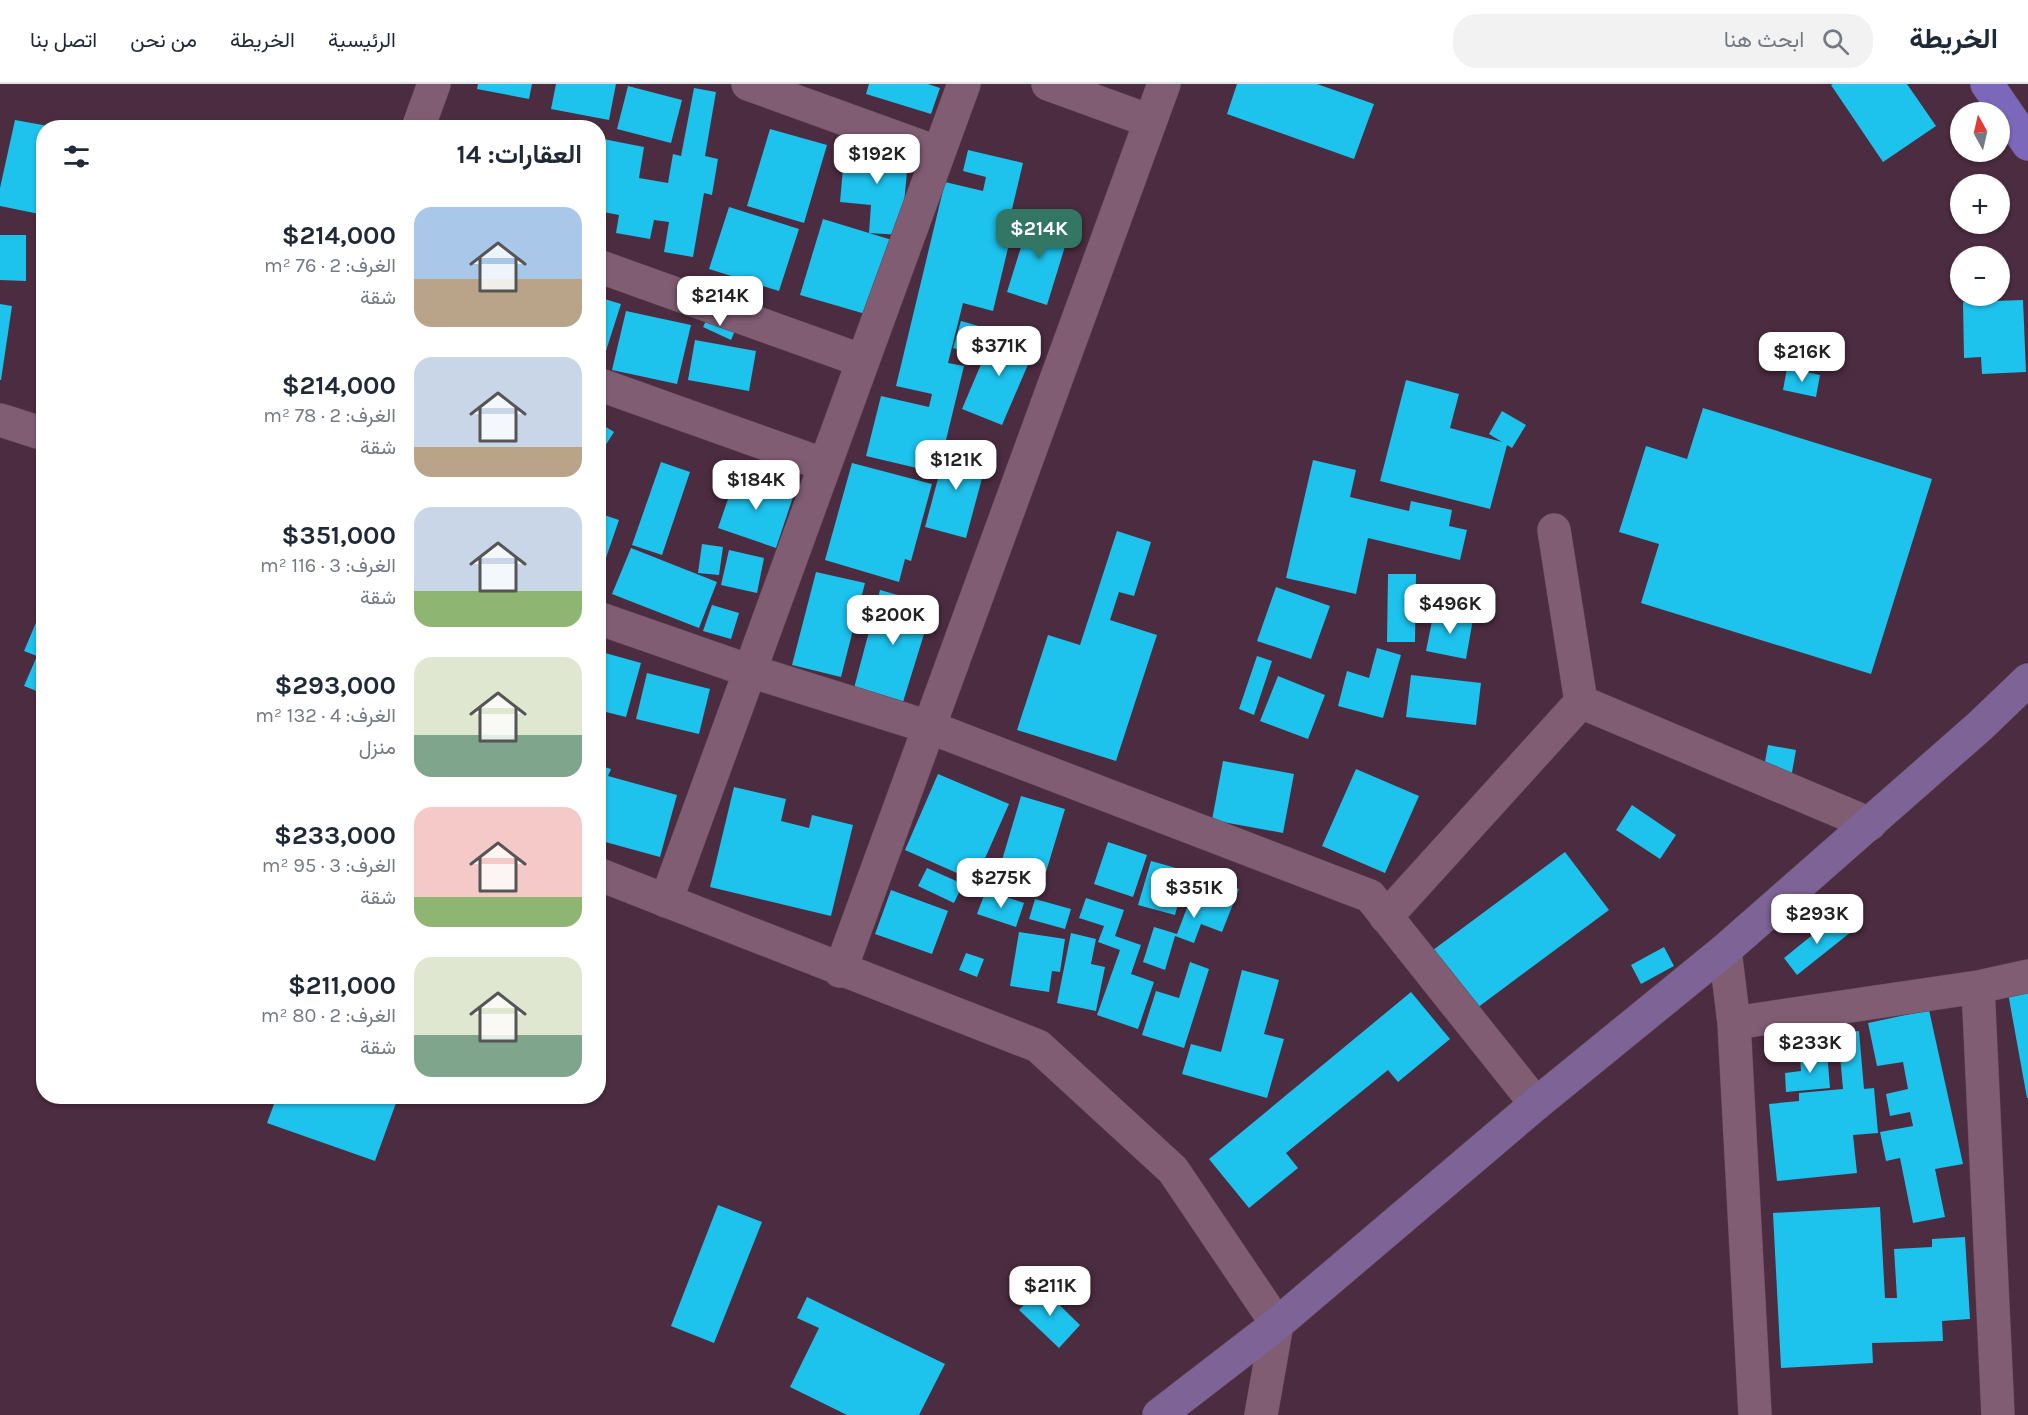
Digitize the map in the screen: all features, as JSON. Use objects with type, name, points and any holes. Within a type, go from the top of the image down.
[{"type":"main road","points":[[1987,84],[2028,144]]},
{"type":"main road","points":[[1159,1415],[1277,1324],[1536,1104],[1725,950],[1870,824],[2028,680]]},
{"type":"street","points":[[421,120],[434,84]]},
{"type":"street","points":[[747,84],[939,153]]},
{"type":"street","points":[[666,901],[964,84]]},
{"type":"street","points":[[1048,84],[1150,121]]},
{"type":"street","points":[[840,971],[1164,84]]},
{"type":"street","points":[[606,269],[863,361]]},
{"type":"street","points":[[606,387],[825,465]]},
{"type":"street","points":[[0,420],[36,431]]},
{"type":"street","points":[[1554,530],[1581,702]]},
{"type":"street","points":[[606,621],[750,671],[929,727],[1370,896],[1536,1104]]},
{"type":"street","points":[[1386,917],[1581,702]]},
{"type":"street","points":[[1581,702],[1870,824]]},
{"type":"street","points":[[606,877],[840,971],[1038,1046],[1173,1170],[1277,1324],[1261,1415]]},
{"type":"street","points":[[1725,950],[1734,1023],[1755,1415]]},
{"type":"street","points":[[1734,1023],[1978,987],[2028,976]]},
{"type":"street","points":[[1978,987],[1998,1415]]},
{"type":"building","points":[[478,84],[532,84],[529,99],[477,89]]},
{"type":"building","points":[[556,84],[616,84],[609,120],[551,109]]},
{"type":"building","points":[[869,84],[928,84],[940,88],[931,114],[866,94]]},
{"type":"building","points":[[1237,84],[1317,84],[1374,104],[1354,159],[1227,114]]},
{"type":"building","points":[[1907,84],[1936,126],[1883,162],[1831,85]]},
{"type":"building","points":[[628,86],[682,100],[671,143],[617,129]]},
{"type":"building","points":[[694,88],[716,92],[705,156],[718,159],[712,195],[704,193],[693,257],[664,252],[669,222],[654,220],[650,239],[616,233],[619,215],[606,213],[606,140],[644,147],[639,178],[668,183],[673,154],[681,156]]},
{"type":"building","points":[[15,120],[36,124],[36,213],[0,206],[0,188]]},
{"type":"building","points":[[770,129],[827,145],[804,223],[747,206]]},
{"type":"building","points":[[845,146],[909,151],[901,235],[869,233],[871,205],[840,202]]},
{"type":"building","points":[[968,150],[1023,163],[1003,247],[1008,248],[993,311],[963,303],[948,363],[964,366],[938,473],[866,456],[881,396],[929,407],[932,394],[896,386],[945,182],[983,191],[986,177],[963,171]]},
{"type":"building","points":[[729,207],[799,229],[779,291],[709,269]]},
{"type":"building","points":[[1031,215],[1071,227],[1047,305],[1007,292]]},
{"type":"building","points":[[823,219],[892,240],[869,315],[800,295]]},
{"type":"building","points":[[0,235],[26,235],[26,281],[0,280]]},
{"type":"building","points":[[606,299],[621,304],[606,351]]},
{"type":"building","points":[[2010,300],[2023,300],[2026,372],[1982,374],[1981,357],[1964,358],[1963,306],[2010,306]]},
{"type":"building","points":[[0,304],[12,306],[1,380],[0,380]]},
{"type":"building","points":[[626,311],[691,325],[677,384],[612,370]]},
{"type":"building","points":[[710,313],[737,326],[731,340],[703,327]]},
{"type":"building","points":[[961,321],[989,329],[981,356],[953,348]]},
{"type":"building","points":[[996,329],[1036,346],[1002,425],[962,409]]},
{"type":"building","points":[[695,340],[756,351],[749,391],[688,380]]},
{"type":"building","points":[[1787,368],[1820,375],[1816,397],[1783,390]]},
{"type":"building","points":[[1406,380],[1459,394],[1450,428],[1502,442],[1489,434],[1502,411],[1526,425],[1512,448],[1507,445],[1490,509],[1380,481]]},
{"type":"building","points":[[1703,408],[1932,479],[1871,674],[1641,603],[1659,544],[1619,532],[1646,446],[1687,459]]},
{"type":"building","points":[[606,427],[614,432],[606,444]]},
{"type":"building","points":[[947,445],[988,456],[966,538],[925,527]]},
{"type":"building","points":[[1313,460],[1356,470],[1350,497],[1409,511],[1411,501],[1452,510],[1449,526],[1467,530],[1460,560],[1368,538],[1356,594],[1286,578]]},
{"type":"building","points":[[661,462],[690,472],[662,555],[632,545]]},
{"type":"building","points":[[852,463],[932,484],[911,561],[905,559],[899,582],[825,560]]},
{"type":"building","points":[[737,473],[794,494],[776,548],[718,528]]},
{"type":"building","points":[[606,516],[619,520],[606,558]]},
{"type":"building","points":[[1117,531],[1151,542],[1134,596],[1119,592],[1110,620],[1157,635],[1116,761],[1017,730],[1048,635],[1080,645]]},
{"type":"building","points":[[702,544],[723,547],[719,575],[698,573]]},
{"type":"building","points":[[631,548],[717,582],[699,628],[612,594]]},
{"type":"building","points":[[729,550],[764,558],[757,593],[721,585]]},
{"type":"building","points":[[816,572],[865,583],[841,677],[792,665]]},
{"type":"building","points":[[1388,574],[1416,574],[1415,642],[1387,642]]},
{"type":"building","points":[[1276,587],[1330,606],[1311,659],[1257,641]]},
{"type":"building","points":[[880,590],[933,605],[903,702],[854,688]]},
{"type":"building","points":[[712,605],[739,613],[731,639],[703,631]]},
{"type":"building","points":[[1434,611],[1473,619],[1466,659],[1426,651]]},
{"type":"building","points":[[36,623],[36,656],[24,651]]},
{"type":"building","points":[[1377,648],[1401,655],[1383,718],[1338,706],[1347,671],[1369,678]]},
{"type":"building","points":[[606,653],[641,663],[626,717],[606,712]]},
{"type":"building","points":[[1257,656],[1272,661],[1254,715],[1239,709]]},
{"type":"building","points":[[36,658],[36,691],[24,686]]},
{"type":"building","points":[[647,673],[710,689],[699,734],[636,719]]},
{"type":"building","points":[[1411,675],[1481,683],[1476,725],[1406,717]]},
{"type":"building","points":[[1278,676],[1325,695],[1308,739],[1260,721]]},
{"type":"building","points":[[1768,745],[1796,750],[1791,778],[1763,773]]},
{"type":"building","points":[[1223,761],[1294,774],[1283,833],[1212,820]]},
{"type":"building","points":[[606,767],[611,769],[608,776],[677,795],[660,857],[606,842]]},
{"type":"building","points":[[1356,769],[1419,796],[1385,873],[1322,846]]},
{"type":"building","points":[[938,774],[1009,804],[975,881],[905,850]]},
{"type":"building","points":[[734,787],[786,799],[781,821],[809,828],[812,815],[853,825],[831,916],[710,887]]},
{"type":"building","points":[[1021,796],[1065,809],[1046,872],[1020,864],[1014,882],[997,877]]},
{"type":"building","points":[[1632,805],[1676,835],[1660,859],[1616,830]]},
{"type":"building","points":[[1108,842],[1147,855],[1133,897],[1094,884]]},
{"type":"building","points":[[1565,852],[1609,910],[1477,1008],[1433,950]]},
{"type":"building","points":[[1151,861],[1187,871],[1175,915],[1138,905]]},
{"type":"building","points":[[927,868],[963,884],[954,903],[918,886]]},
{"type":"building","points":[[1200,874],[1239,889],[1222,932],[1201,924],[1194,943],[1175,936],[1165,970],[1143,962],[1154,927],[1177,934]]},
{"type":"building","points":[[891,890],[948,911],[932,954],[875,934]]},
{"type":"building","points":[[986,890],[1024,903],[1016,927],[977,914]]},
{"type":"building","points":[[1086,898],[1124,910],[1115,936],[1141,945],[1131,974],[1154,982],[1138,1029],[1097,1015],[1120,950],[1098,942],[1104,926],[1079,918]]},
{"type":"building","points":[[1035,899],[1071,909],[1065,929],[1029,919]]},
{"type":"building","points":[[1837,915],[1851,932],[1797,975],[1784,958]]},
{"type":"building","points":[[1019,932],[1065,939],[1060,972],[1052,971],[1049,992],[1010,986]]},
{"type":"building","points":[[1071,933],[1096,939],[1091,964],[1105,967],[1096,1011],[1057,1003]]},
{"type":"building","points":[[1664,947],[1674,966],[1641,984],[1631,965]]},
{"type":"building","points":[[966,953],[984,959],[977,977],[959,970]]},
{"type":"building","points":[[1190,962],[1209,969],[1184,1048],[1142,1035],[1156,991],[1179,998]]},
{"type":"building","points":[[1242,970],[1279,980],[1264,1034],[1284,1039],[1267,1098],[1182,1074],[1191,1044],[1221,1052]]},
{"type":"building","points":[[2028,989],[2028,1098],[2027,1098],[2008,993]]},
{"type":"building","points":[[1411,992],[1450,1039],[1398,1082],[1388,1070],[1286,1153],[1298,1168],[1249,1208],[1209,1159]]},
{"type":"building","points":[[1929,1010],[1963,1164],[1935,1169],[1945,1217],[1913,1223],[1900,1158],[1886,1161],[1880,1132],[1913,1126],[1910,1112],[1890,1116],[1886,1094],[1908,1089],[1903,1062],[1877,1066],[1868,1023]]},
{"type":"building","points":[[1859,1031],[1864,1089],[1874,1088],[1878,1133],[1853,1135],[1857,1173],[1777,1181],[1769,1104],[1799,1101],[1799,1093],[1843,1089],[1838,1033]]},
{"type":"building","points":[[1827,1052],[1830,1088],[1786,1092],[1785,1073],[1801,1071],[1800,1054]]},
{"type":"building","points":[[274,1104],[396,1104],[375,1161],[267,1123]]},
{"type":"building","points":[[718,1205],[762,1222],[714,1343],[671,1326]]},
{"type":"building","points":[[1880,1207],[1885,1298],[1897,1298],[1894,1249],[1932,1247],[1932,1239],[1965,1237],[1970,1319],[1942,1321],[1943,1341],[1872,1343],[1873,1363],[1781,1368],[1773,1213]]},
{"type":"building","points":[[1041,1287],[1080,1325],[1059,1348],[1019,1310]]},
{"type":"building","points":[[807,1297],[945,1364],[919,1415],[847,1415],[790,1387],[819,1328],[797,1318]]}]
